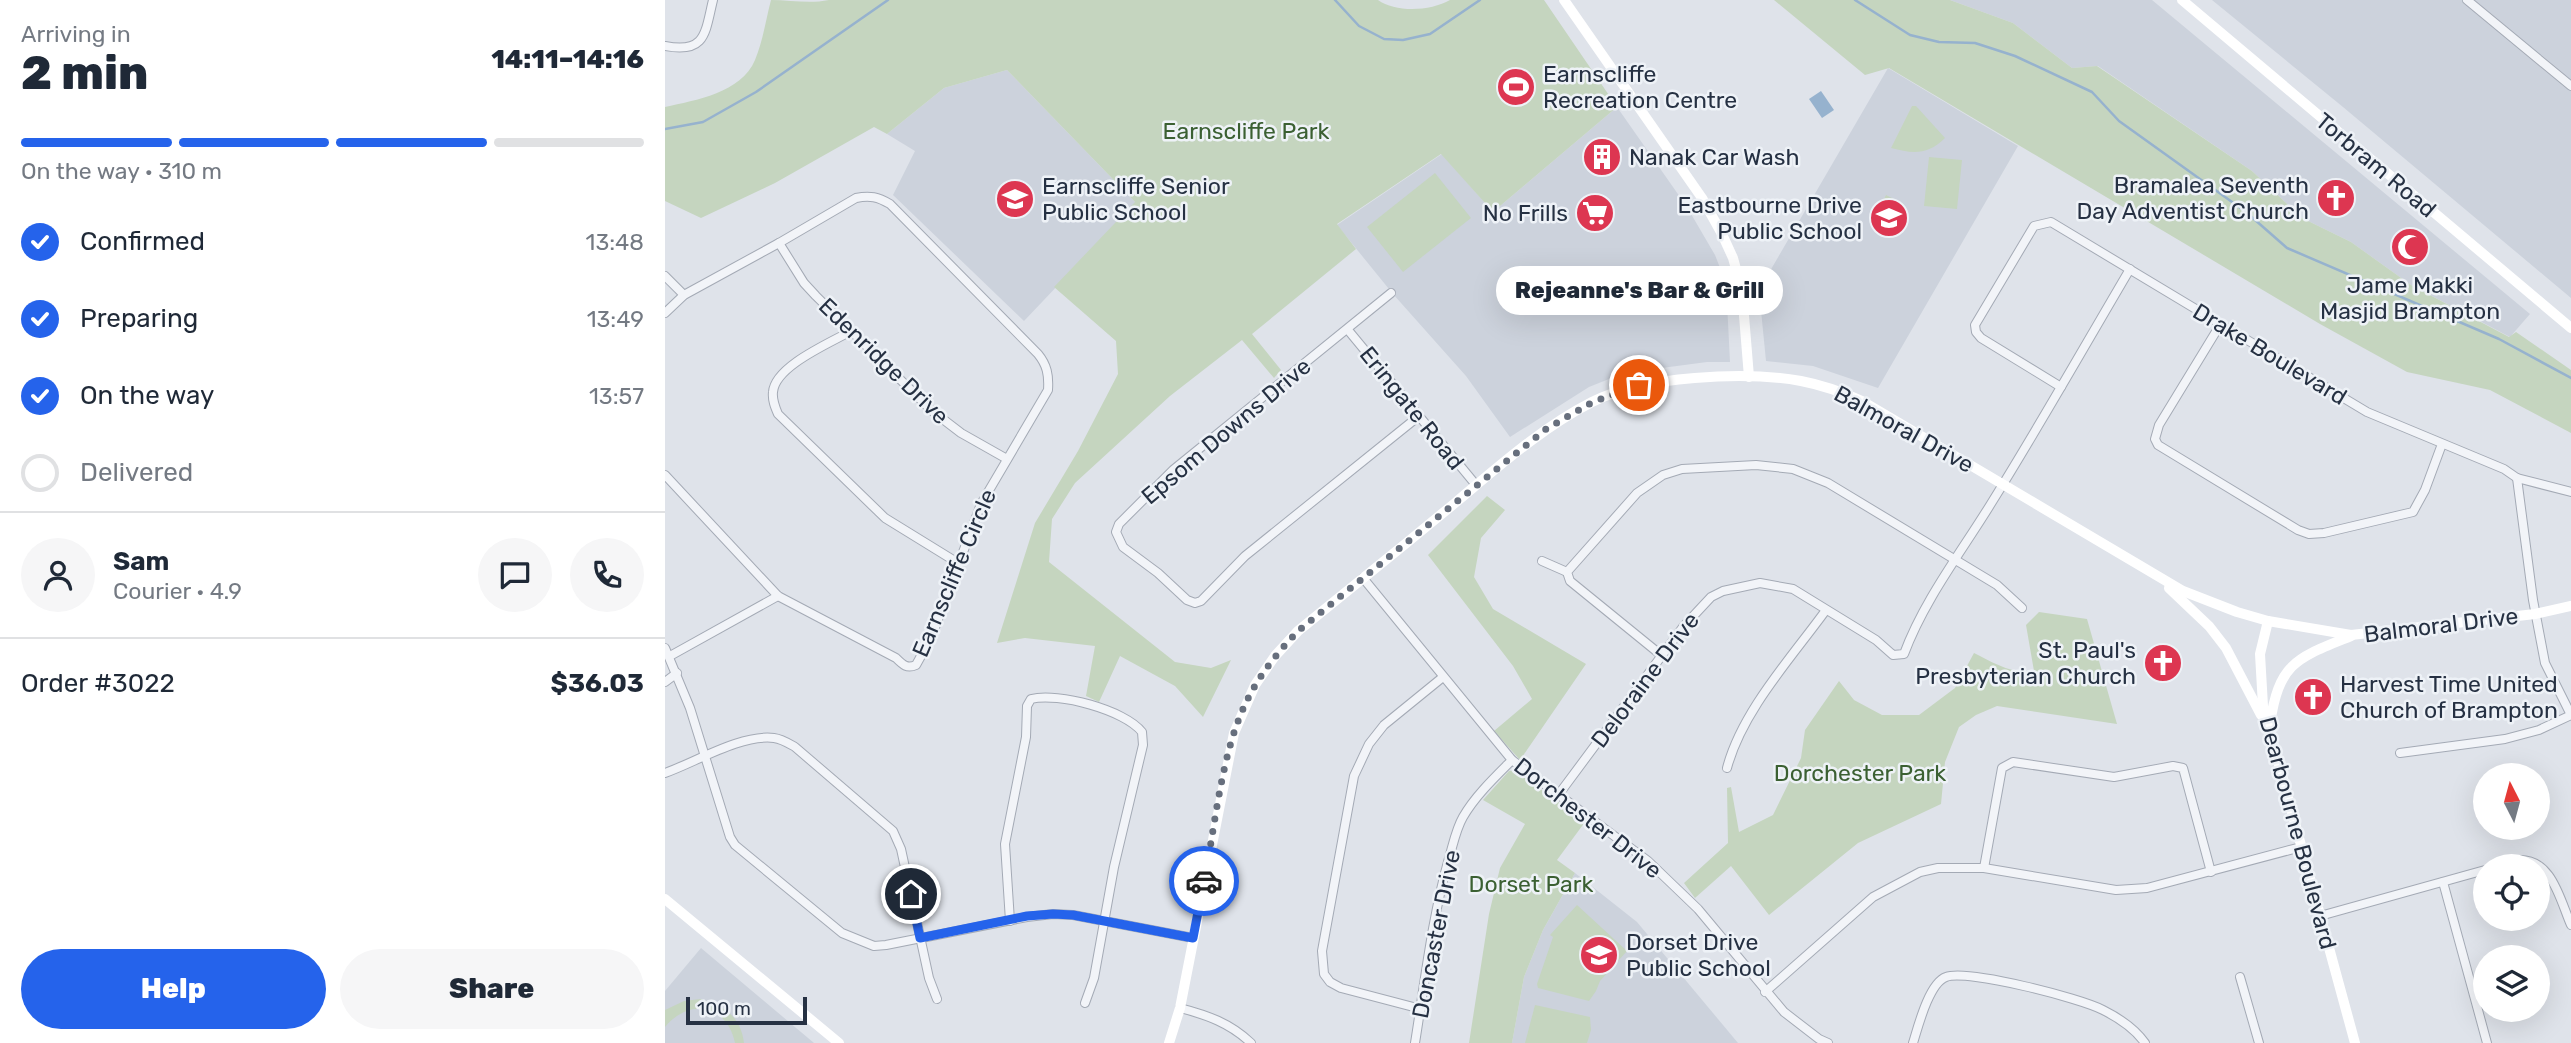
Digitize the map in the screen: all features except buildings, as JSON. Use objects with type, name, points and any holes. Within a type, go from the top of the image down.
[{"type":"street","points":[[665,46],[686,49],[701,41],[713,0]]},
{"type":"street","points":[[1564,0],[1702,198],[1722,234],[1733,258],[1742,291],[1749,377]]},
{"type":"street","name":"Torbram Road","points":[[2182,0],[2571,328]]},
{"type":"street","points":[[2467,0],[2571,86]]},
{"type":"street","name":"Earnscliffe Circle","points":[[665,313],[684,295],[856,198],[868,195],[890,204],[1046,364],[1048,390],[981,504],[931,638],[916,665],[911,667],[904,666],[896,658],[778,596],[665,475]]},
{"type":"street","name":"Drake Boulevard","points":[[2061,387],[1981,338],[1975,325],[2034,226],[2051,222],[2367,412],[2504,469],[2517,478],[2571,492]]},
{"type":"street","name":"Edenridge Drive","points":[[779,243],[804,283],[931,410],[961,433],[1007,459]]},
{"type":"street","points":[[2003,484],[2130,269]]},
{"type":"street","points":[[665,276],[684,295]]},
{"type":"street","name":"Epsom Downs Drive","points":[[1391,293],[1173,470],[1119,524],[1116,532],[1123,547],[1158,573],[1187,600],[1195,603],[1201,601],[1245,556],[1419,416]]},
{"type":"street","points":[[2220,325],[2159,425],[2155,439],[2158,445],[2298,530],[2309,534],[2324,533],[2413,512],[2425,490],[2442,444]]},
{"type":"street","name":"Eringate Road","points":[[1348,330],[1476,485]]},
{"type":"street","points":[[851,331],[781,373],[773,392],[778,414],[885,518],[958,563]]},
{"type":"street","name":"Balmoral Drive","points":[[1169,1043],[1180,1008],[1227,759],[1243,709],[1255,685],[1275,656],[1298,631],[1546,429],[1593,402],[1639,385],[1749,377],[1800,381],[1839,391],[1862,401],[2157,576],[2206,601],[2267,621],[2351,635],[2535,614],[2571,606]]},
{"type":"street","points":[[1567,572],[1637,493],[1653,481],[1682,469],[1777,466],[1813,475],[1997,585],[2022,608]]},
{"type":"street","points":[[2400,753],[2505,739],[2539,730],[2571,715],[2545,663],[2535,614],[2517,478]]},
{"type":"street","name":"Deloraine Drive","points":[[1559,794],[1661,655],[1711,597],[1739,586],[1778,584],[1793,589],[1876,640],[1893,655],[1904,654],[1909,639],[2003,484]]},
{"type":"street","points":[[1542,561],[1567,572],[1570,581],[1661,655]]},
{"type":"street","points":[[2157,576],[2209,626],[2226,648],[2269,730]]},
{"type":"street","name":"Dorchester Drive","points":[[1363,578],[1512,760],[1648,861],[1698,909],[1784,1012],[1817,1041],[1828,1043]]},
{"type":"street","points":[[778,596],[667,652],[677,673],[730,837],[735,845],[851,938],[874,946],[1053,914],[1104,920],[1193,938]]},
{"type":"street","points":[[1727,768],[1733,747],[1759,702],[1826,610]]},
{"type":"street","name":"Dearbourne Boulevard","points":[[2267,621],[2259,666],[2263,706],[2355,1043]]},
{"type":"street","points":[[2269,730],[2275,692],[2281,678],[2292,665],[2313,651],[2351,635]]},
{"type":"street","points":[[665,682],[677,673]]},
{"type":"street","points":[[1421,1009],[1341,988],[1330,982],[1324,974],[1322,951],[1346,814],[1359,761],[1384,725],[1443,677]]},
{"type":"street","points":[[1010,920],[1005,844],[1026,737],[1027,706],[1031,699],[1045,696],[1095,706],[1129,720],[1142,732],[1143,744],[1114,867],[1094,978],[1085,1003]]},
{"type":"street","points":[[665,774],[761,737],[778,738],[795,747],[893,831],[901,849],[929,978],[937,999]]},
{"type":"street","name":"Doncaster Drive","points":[[1415,1043],[1441,892],[1455,837],[1462,818],[1475,800],[1512,760]]},
{"type":"street","points":[[1984,868],[2002,768],[2013,762],[2114,777],[2173,766],[2183,768],[2211,872]]},
{"type":"street","points":[[1765,992],[1873,897],[1905,878],[1938,868],[1984,868],[2116,890],[2147,888],[2301,847]]},
{"type":"street","points":[[2320,916],[2473,874]]},
{"type":"street","points":[[2550,874],[2571,925]]},
{"type":"street","points":[[2444,882],[2487,1043]]},
{"type":"street","points":[[665,899],[839,1043]]},
{"type":"street","points":[[1913,1043],[1935,985],[1944,977],[1961,975],[2040,989],[2100,1008],[2116,1016],[2145,1043]]},
{"type":"street","points":[[2240,977],[2259,1043]]},
{"type":"street","points":[[1180,1008],[1216,1019],[1230,1026],[1251,1043]]},
{"type":"shaded area","points":[[1950,0],[2152,0],[2530,314],[2510,337],[2411,285],[2351,242],[2302,218],[2252,171],[2098,66],[2072,68],[2013,23]]},
{"type":"shaded area","points":[[2212,0],[2571,0],[2571,298],[2343,107]]},
{"type":"shaded area","name":"Eastbourne Drive Public School","points":[[1888,68],[2018,146],[1878,388],[1813,366],[1766,361],[1759,290]]},
{"type":"shaded area","name":"Earnscliffe Senior Public School","points":[[1007,70],[1136,203],[1024,321],[893,195],[915,151],[887,134],[944,88]]},
{"type":"shaded area","points":[[1617,107],[1687,207],[1715,255],[1726,283],[1730,362],[1707,362],[1624,373],[1589,387],[1510,437],[1466,376],[1393,294],[1337,225],[1442,154],[1493,212]]},
{"type":"shaded area","name":"Dorset Drive Public School","points":[[1575,873],[1637,922],[1738,1043],[1512,1043],[1524,977],[1543,930]]},
{"type":"shaded area","points":[[701,948],[814,1043],[665,1043],[665,991]]},
{"type":"green space","name":"Earnscliffe Park","points":[[771,0],[1378,0],[1394,7],[1414,9],[1450,0],[1544,0],[1617,107],[1493,212],[1441,154],[1337,224],[1356,249],[1252,334],[1281,370],[1274,378],[1242,340],[1170,396],[1075,483],[1052,519],[1049,562],[1175,662],[1211,668],[1231,660],[1203,717],[1175,686],[1120,656],[1099,702],[1086,696],[1095,646],[1025,638],[997,643],[1035,523],[1078,451],[1118,374],[1116,341],[1054,287],[1135,202],[1007,70],[944,88],[887,134],[874,127],[775,183],[701,218],[665,201],[665,107],[729,88],[748,71],[760,45]]},
{"type":"green space","points":[[1774,0],[1950,0],[2013,23],[2072,68],[2097,66],[2252,171],[2302,218],[2351,242],[2411,285],[2509,337],[2516,332],[2571,370],[2571,433],[2490,390],[2407,372],[2320,324],[1889,68],[1865,75]]},
{"type":"green space","points":[[1912,106],[1916,106],[1945,138],[1932,148],[1920,152],[1891,148]]},
{"type":"green space","points":[[1929,157],[1962,160],[1957,209],[1924,206]]},
{"type":"green space","points":[[1435,173],[1471,218],[1403,272],[1367,227]]},
{"type":"green space","points":[[1886,195],[1904,204],[1896,220],[1878,211]]},
{"type":"green space","points":[[1487,496],[1505,510],[1481,538],[1474,577],[1493,609],[1586,664],[1520,760],[1494,731],[1532,699],[1513,666],[1428,555]]},
{"type":"green space","name":"Dorchester Park","points":[[2039,612],[2087,619],[2117,724],[1997,706],[1976,715],[1959,727],[1945,762],[1941,804],[1858,843],[1769,915],[1731,866],[1695,898],[1684,883],[1728,843],[1727,788],[1731,787],[1739,832],[1773,815],[1801,758],[1805,730],[1839,681],[1854,700],[1882,715],[1919,715],[1955,688],[1974,653],[2011,669],[2034,671],[2026,625]]},
{"type":"green space","name":"Dorset Park","points":[[1515,770],[1585,822],[1557,860],[1575,873],[1543,930],[1524,977],[1512,1043],[1469,1043],[1489,914],[1500,868],[1525,824],[1483,800],[1509,771]]},
{"type":"green space","points":[[1577,905],[1627,951],[1600,981],[1589,1001],[1538,988],[1537,984],[1553,937],[1550,935]]},
{"type":"green space","points":[[700,999],[724,1009],[735,1019],[744,1043],[735,1043],[724,1020],[716,1013],[706,1010],[685,1012],[665,1027],[665,1010],[684,1001]]},
{"type":"green space","points":[[1535,1005],[1590,1017],[1591,1030],[1587,1043],[1525,1043]]},
{"type":"water","points":[[1821,91],[1834,110],[1822,118],[1809,99]]},
{"type":"waterway","points":[[665,129],[703,122],[756,92],[888,0]]},
{"type":"waterway","points":[[1335,0],[1359,26],[1384,39],[1403,40],[1430,34],[1480,0]]},
{"type":"waterway","points":[[1855,0],[1910,35],[1939,42],[1975,43],[2015,56],[2092,92],[2119,121],[2246,212],[2287,248],[2499,339],[2571,378]]},
{"type":"way so far","points":[[1204,881],[1234,733],[1255,685],[1275,656],[1298,631],[1546,429],[1593,402],[1639,385]]},
{"type":"place","name":"Earnscliffe Recreation Centre","points":[[1516,87]]},
{"type":"place","name":"Nanak Car Wash","points":[[1602,157]]},
{"type":"place","name":"Bramalea Seventh Day Adventist Church","points":[[2336,198]]},
{"type":"place","name":"Earnscliffe Senior Public School","points":[[1015,199]]},
{"type":"place","name":"No Frills","points":[[1595,213]]},
{"type":"place","name":"Eastbourne Drive Public School","points":[[1889,218]]},
{"type":"place","name":"Jame Makki Masjid Brampton","points":[[2410,247]]},
{"type":"place","name":"Rejeanne's Bar & Grill","points":[[1639,385]]},
{"type":"place","name":"St. Paul's Presbyterian Church","points":[[2163,663]]},
{"type":"place","name":"Harvest Time United Church of Brampton","points":[[2313,697]]},
{"type":"place","name":"Dorset Drive Public School","points":[[1599,955]]},
{"type":"route","points":[[911,894],[920,938],[1027,916],[1053,914],[1073,915],[1193,938],[1204,881]]}]
